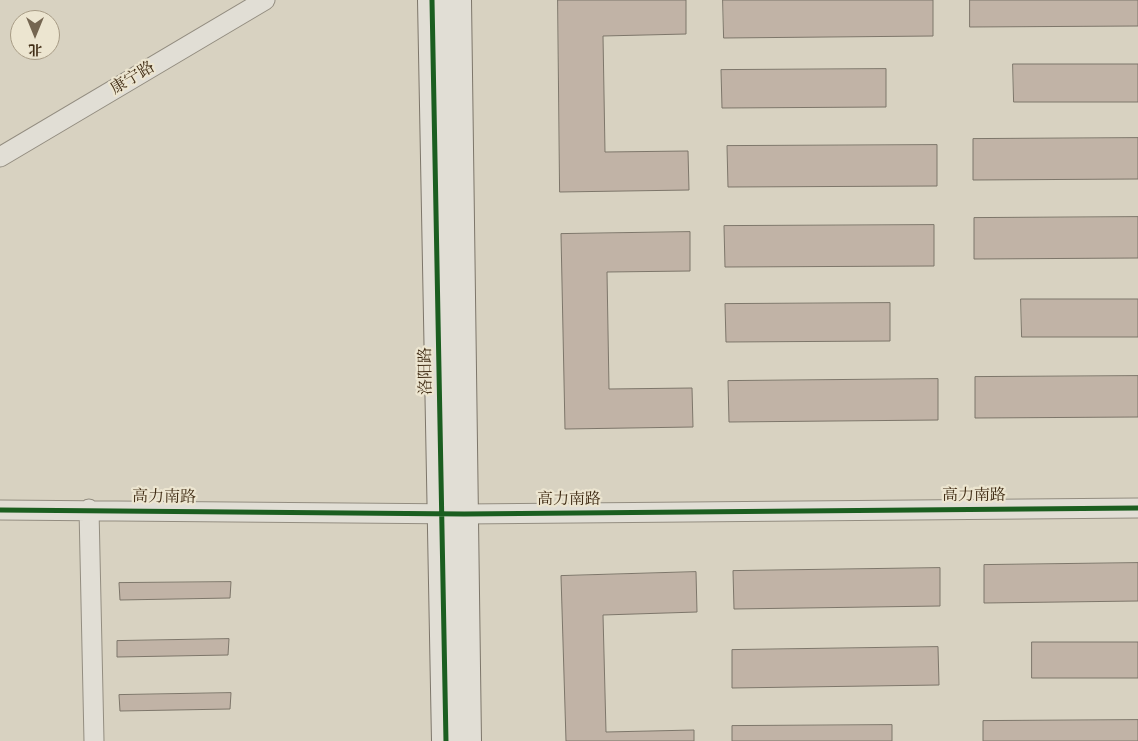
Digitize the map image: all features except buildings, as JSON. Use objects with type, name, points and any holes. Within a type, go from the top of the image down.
[{"type":"street","name":"康宁路","points":[[0,157],[266,0]]},
{"type":"street","name":"洛阳路","points":[[432,0],[453,514],[467,741]]},
{"type":"street","name":"洛阳路","points":[[446,741],[453,514],[457,0]]},
{"type":"street","name":"高力南路","points":[[0,510],[89,509],[453,514],[1138,508]]},
{"type":"street","points":[[89,509],[94,741]]},
{"type":"cycle path","points":[[432,0],[446,741]]},
{"type":"cycle path","points":[[0,510],[464,514],[1138,508]]}]
